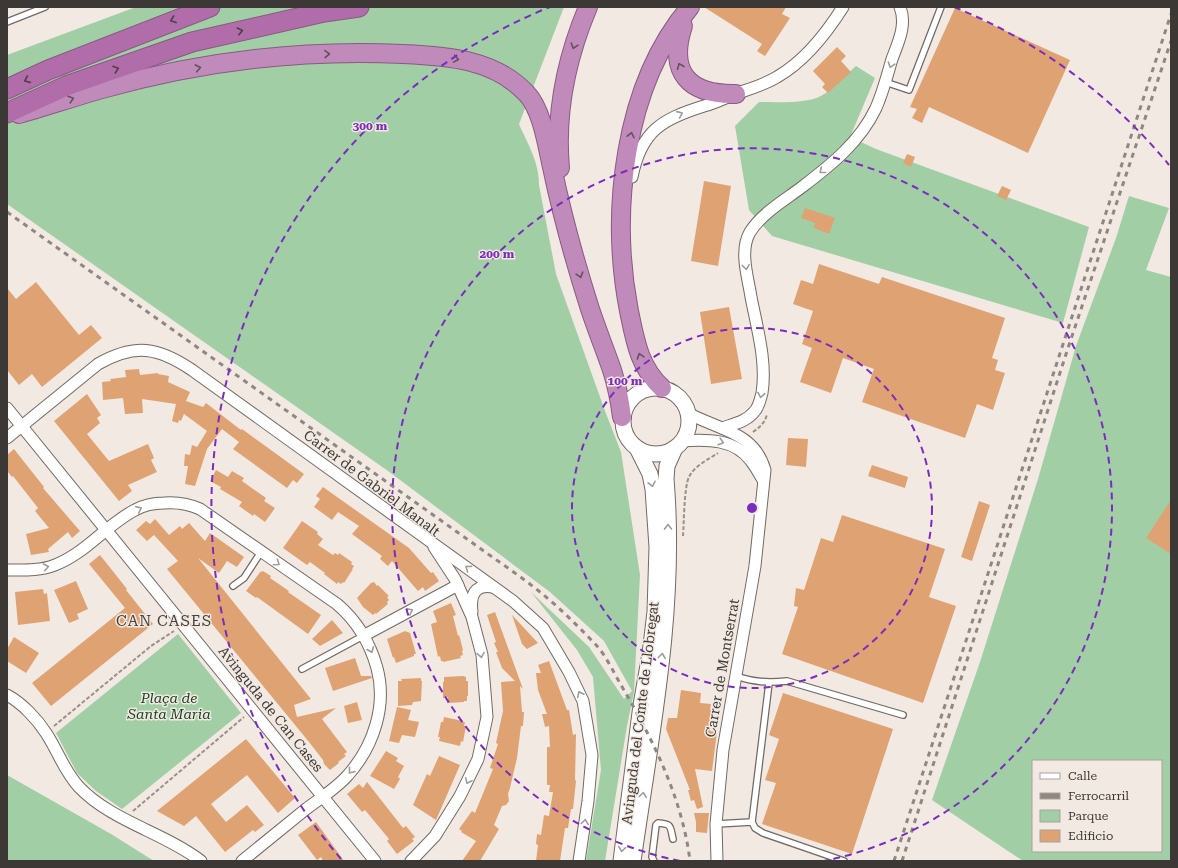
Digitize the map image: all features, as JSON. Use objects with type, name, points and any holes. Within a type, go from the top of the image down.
[{"type":"highway","points":[[7,89],[48,70],[170,21],[210,7]]},
{"type":"highway","points":[[7,113],[66,86],[192,42],[324,12],[359,7]]},
{"type":"highway","points":[[569,238],[560,164],[561,116],[563,95],[573,50],[588,8]]},
{"type":"highway","points":[[689,8],[677,48],[677,58],[684,75],[705,91],[722,94],[736,94]]},
{"type":"highway","points":[[662,388],[652,378],[642,362],[634,334],[625,289],[622,256],[621,215],[627,152],[640,101],[662,50],[689,8]]},
{"type":"highway","points":[[7,118],[104,89],[165,75],[228,63],[289,56],[373,52],[438,56],[479,63],[508,77],[528,95],[540,117],[569,238],[591,310],[613,372],[622,417]]},
{"type":"main road","points":[[652,387],[662,388],[676,394],[682,400],[688,413],[688,431],[678,445],[668,452],[652,454],[637,448],[625,435],[623,429],[622,417],[624,408],[629,400],[635,394],[652,387]]},
{"type":"main road","name":"Avinguda del Comte de Llobregat","points":[[633,861],[666,627],[669,561],[666,479],[667,466],[678,445]]},
{"type":"main road","name":"Avinguda del Comte de Llobregat","points":[[621,861],[641,705],[650,654],[654,612],[657,546],[654,489],[650,474],[637,448]]},
{"type":"street","points":[[621,215],[628,203],[634,164],[640,149],[656,128],[673,117],[777,77],[795,65],[813,47],[843,7]]},
{"type":"street","points":[[722,428],[743,421],[754,412],[760,403],[764,381],[761,349],[746,267],[745,247],[748,236],[758,222],[846,151],[861,132],[878,102],[903,28],[902,12],[900,7]]},
{"type":"street","name":"Carrer de Gabriel Manalt","points":[[7,438],[98,364],[127,352],[138,350],[149,350],[163,353],[175,358],[431,541],[455,579],[472,617],[482,654],[487,717],[478,759],[460,796],[435,836],[411,861]]},
{"type":"street","name":"Avinguda de Can Cases","points":[[7,408],[375,861]]},
{"type":"street","name":"Carrer de Montserrat","points":[[688,413],[698,419],[734,433],[752,445],[762,459],[765,470],[756,566],[723,750],[716,824],[717,861]]},
{"type":"street","points":[[678,445],[700,440],[716,441],[730,445],[745,454],[752,462],[763,480]]},
{"type":"street","points":[[7,570],[27,570],[55,565],[81,552],[106,530],[135,510],[144,506],[160,503],[183,503],[200,509],[337,604],[351,617],[372,654],[379,676],[379,715],[371,739],[362,756],[348,776],[242,861]]},
{"type":"street","points":[[431,541],[513,601],[543,628],[569,672],[583,701],[592,755],[588,801],[579,861]]},
{"type":"street","points":[[363,636],[458,585]]},
{"type":"street","points":[[472,617],[471,600],[474,592],[488,586],[494,587]]},
{"type":"street","points":[[7,695],[28,712],[46,732],[64,767],[80,788],[104,806],[124,818],[178,845],[201,861]]},
{"type":"lane","points":[[7,22],[45,7]]},
{"type":"lane","points":[[885,82],[909,90],[940,7]]},
{"type":"lane","points":[[233,586],[244,578],[262,552]]},
{"type":"lane","points":[[302,669],[363,636]]},
{"type":"lane","points":[[736,676],[752,681],[769,683],[787,681],[903,715]]},
{"type":"lane","points":[[769,683],[752,822],[755,828],[763,833],[844,861]]},
{"type":"lane","points":[[716,824],[752,822]]},
{"type":"lane","points":[[654,861],[652,857],[656,825],[658,823],[669,825],[673,839]]},
{"type":"path","points":[[46,732],[151,646],[184,625]]},
{"type":"path","points":[[124,818],[253,710]]},
{"type":"green space","points":[[136,7],[564,7],[519,124],[532,153],[539,176],[539,185],[556,274],[621,452],[640,575],[634,692],[605,861],[586,861],[601,770],[593,677],[577,650],[531,592],[589,647],[624,699],[632,691],[604,641],[550,592],[388,471],[7,204],[7,55]]},
{"type":"green space","points":[[856,66],[875,78],[850,137],[876,149],[1089,227],[1063,323],[772,236],[749,210],[735,126],[759,102],[782,102],[815,99],[835,86]]},
{"type":"green space","points":[[1129,196],[1169,208],[1146,270],[1171,277],[1171,861],[1023,861],[932,800],[980,662],[1038,479],[1076,346],[1116,238]]},
{"type":"green space","name":"Plaça de Santa Maria","points":[[178,634],[241,713],[122,809],[96,791],[77,773],[56,733]]},
{"type":"green space","points":[[7,775],[111,834],[154,861],[7,861]]},
{"type":"building","points":[[704,7],[786,7],[782,14],[790,18],[765,56],[757,51],[762,44]]},
{"type":"building","points":[[955,8],[1070,60],[1028,153],[929,107],[922,123],[912,118],[917,109],[910,107]]},
{"type":"building","points":[[837,47],[846,56],[841,61],[851,72],[828,93],[822,87],[825,84],[813,71]]},
{"type":"building","points":[[907,154],[915,157],[911,167],[903,163]]},
{"type":"building","points":[[704,181],[731,186],[718,266],[691,261]]},
{"type":"building","points":[[1002,186],[1011,190],[1006,200],[997,196]]},
{"type":"building","points":[[805,208],[835,218],[829,234],[814,228],[815,223],[801,218]]},
{"type":"building","points":[[819,264],[879,284],[882,277],[1005,318],[992,358],[998,360],[995,370],[1005,373],[993,410],[977,404],[965,438],[862,402],[874,369],[843,358],[831,393],[800,382],[812,348],[802,344],[813,311],[793,304],[801,280],[813,284]]},
{"type":"building","points":[[36,282],[79,335],[91,325],[102,338],[42,387],[32,374],[19,385],[7,370],[7,288],[16,299]]},
{"type":"building","points":[[729,307],[742,379],[711,384],[700,312]]},
{"type":"building","points":[[139,369],[140,375],[158,373],[169,376],[168,382],[190,392],[186,401],[203,407],[206,403],[241,430],[242,429],[304,474],[297,483],[293,480],[287,488],[233,449],[239,442],[222,429],[207,449],[195,486],[185,484],[188,466],[184,466],[185,454],[190,455],[192,445],[197,447],[207,431],[184,414],[181,421],[179,420],[178,423],[172,421],[176,404],[142,399],[143,413],[125,414],[123,398],[103,400],[102,382],[111,381],[110,379],[126,377],[125,370]]},
{"type":"building","points":[[87,394],[101,415],[97,418],[100,423],[87,434],[109,461],[148,444],[154,458],[151,460],[157,472],[128,485],[132,491],[119,501],[54,421]]},
{"type":"building","points":[[788,438],[808,439],[806,467],[786,465]]},
{"type":"building","points":[[14,449],[44,487],[43,488],[80,531],[72,538],[68,532],[48,549],[49,552],[31,555],[26,534],[49,528],[35,511],[38,508],[13,476],[12,477],[7,471],[7,455]]},
{"type":"building","points":[[872,465],[908,477],[905,488],[868,476]]},
{"type":"building","points":[[216,470],[228,477],[232,471],[244,478],[242,481],[266,498],[264,501],[275,508],[265,522],[239,506],[242,502],[220,489],[221,487],[210,481]]},
{"type":"building","points":[[323,487],[409,548],[431,573],[433,572],[439,581],[425,591],[423,587],[418,591],[392,561],[388,566],[380,559],[382,556],[352,534],[359,526],[338,512],[332,520],[314,507],[320,499],[316,496]]},
{"type":"building","points":[[1171,500],[1171,554],[1146,538]]},
{"type":"building","points":[[979,501],[990,505],[972,561],[961,557]]},
{"type":"building","points":[[842,515],[945,549],[929,597],[956,606],[923,703],[782,654],[798,607],[794,606],[796,588],[804,590],[821,538],[833,542]]},
{"type":"building","points":[[155,519],[169,535],[180,526],[182,529],[189,523],[205,541],[210,533],[244,557],[237,567],[227,561],[219,573],[198,558],[311,699],[294,705],[297,717],[336,708],[322,719],[347,752],[344,754],[346,756],[330,770],[309,742],[167,569],[178,561],[154,535],[147,541],[136,530],[146,521],[150,524]]},
{"type":"building","points":[[302,521],[318,532],[317,534],[323,539],[318,545],[333,555],[335,553],[338,555],[339,553],[352,562],[351,564],[354,566],[353,569],[344,583],[343,582],[341,584],[338,582],[337,584],[310,562],[307,565],[283,548]]},
{"type":"building","points":[[100,555],[153,624],[51,706],[32,683],[125,608],[89,564]]},
{"type":"building","points":[[261,571],[271,576],[270,578],[321,615],[308,634],[257,597],[256,598],[246,591]]},
{"type":"building","points":[[76,581],[88,609],[77,614],[79,619],[69,623],[54,590]]},
{"type":"building","points":[[374,582],[389,596],[387,597],[389,600],[387,602],[388,604],[373,615],[363,607],[357,598],[371,583]]},
{"type":"building","points":[[43,589],[44,594],[47,593],[50,621],[18,625],[15,592]]},
{"type":"building","points":[[451,603],[456,615],[453,616],[461,642],[463,655],[460,656],[461,658],[443,662],[441,661],[440,656],[438,657],[431,624],[437,622],[433,611]]},
{"type":"building","points":[[495,612],[523,689],[520,686],[522,712],[524,712],[523,726],[521,726],[517,758],[508,794],[509,801],[506,805],[502,806],[494,825],[499,829],[480,861],[462,861],[476,841],[461,832],[462,831],[459,829],[472,811],[475,813],[493,769],[490,768],[498,744],[496,743],[503,711],[501,682],[515,681],[502,668],[496,652],[498,652],[494,643],[496,642],[487,615]]},
{"type":"building","points":[[512,615],[538,643],[527,649],[522,644]]},
{"type":"building","points":[[332,620],[343,633],[320,646],[312,639]]},
{"type":"building","points":[[405,631],[410,633],[416,654],[396,663],[387,639]]},
{"type":"building","points":[[14,637],[39,653],[26,673],[7,661],[7,649]]},
{"type":"building","points":[[355,658],[361,676],[371,676],[372,678],[333,691],[325,668]]},
{"type":"building","points":[[549,661],[567,710],[569,710],[573,735],[576,734],[576,781],[573,809],[571,809],[568,828],[565,828],[560,861],[536,861],[538,845],[536,844],[537,834],[541,835],[544,815],[549,816],[553,792],[549,792],[550,785],[547,785],[547,747],[550,747],[549,726],[545,727],[542,714],[547,714],[538,690],[536,673],[541,673],[538,665]]},
{"type":"building","points":[[444,677],[466,677],[466,681],[468,681],[467,701],[447,703],[448,697],[443,698]]},
{"type":"building","points":[[421,678],[421,701],[413,702],[412,705],[398,706],[398,681],[402,681],[401,679]]},
{"type":"building","points":[[681,690],[701,693],[700,703],[711,704],[710,710],[713,710],[710,731],[717,732],[712,771],[695,769],[703,807],[697,809],[694,800],[691,801],[688,790],[690,790],[666,729],[668,718],[677,718]]},
{"type":"building","points":[[783,693],[893,729],[852,854],[762,824],[776,783],[765,780],[779,739],[769,735]]},
{"type":"building","points":[[357,702],[362,720],[348,723],[344,706]]},
{"type":"building","points":[[397,707],[411,710],[408,720],[419,722],[415,737],[402,735],[399,743],[389,741]]},
{"type":"building","points":[[444,717],[465,722],[464,726],[466,726],[463,742],[461,741],[460,746],[439,741],[440,737],[438,737],[441,722],[443,722]]},
{"type":"building","points":[[246,739],[295,798],[278,813],[247,775],[211,804],[226,822],[247,805],[264,825],[255,832],[253,830],[225,852],[196,816],[184,826],[157,811]]},
{"type":"building","points":[[386,751],[398,758],[396,761],[404,766],[398,777],[400,779],[394,789],[370,776]]},
{"type":"building","points":[[439,756],[460,765],[436,820],[413,805],[427,774],[430,776]]},
{"type":"building","points":[[367,782],[403,828],[406,826],[415,837],[412,839],[414,841],[397,854],[387,841],[389,839],[365,810],[362,812],[347,794],[359,784],[363,788]]},
{"type":"building","points":[[694,813],[709,813],[707,833],[696,832]]},
{"type":"building","points":[[316,822],[344,861],[323,861],[321,857],[317,860],[298,835]]},
{"type":"railway","points":[[894,861],[1171,14]]},
{"type":"railway","points":[[902,861],[1068,348],[1171,41]]},
{"type":"railway","points":[[7,212],[516,574],[570,618],[604,655],[655,748],[673,792],[680,814],[690,861]]},
{"type":"district","name":"CAN CASES","points":[[164,621]]}]
